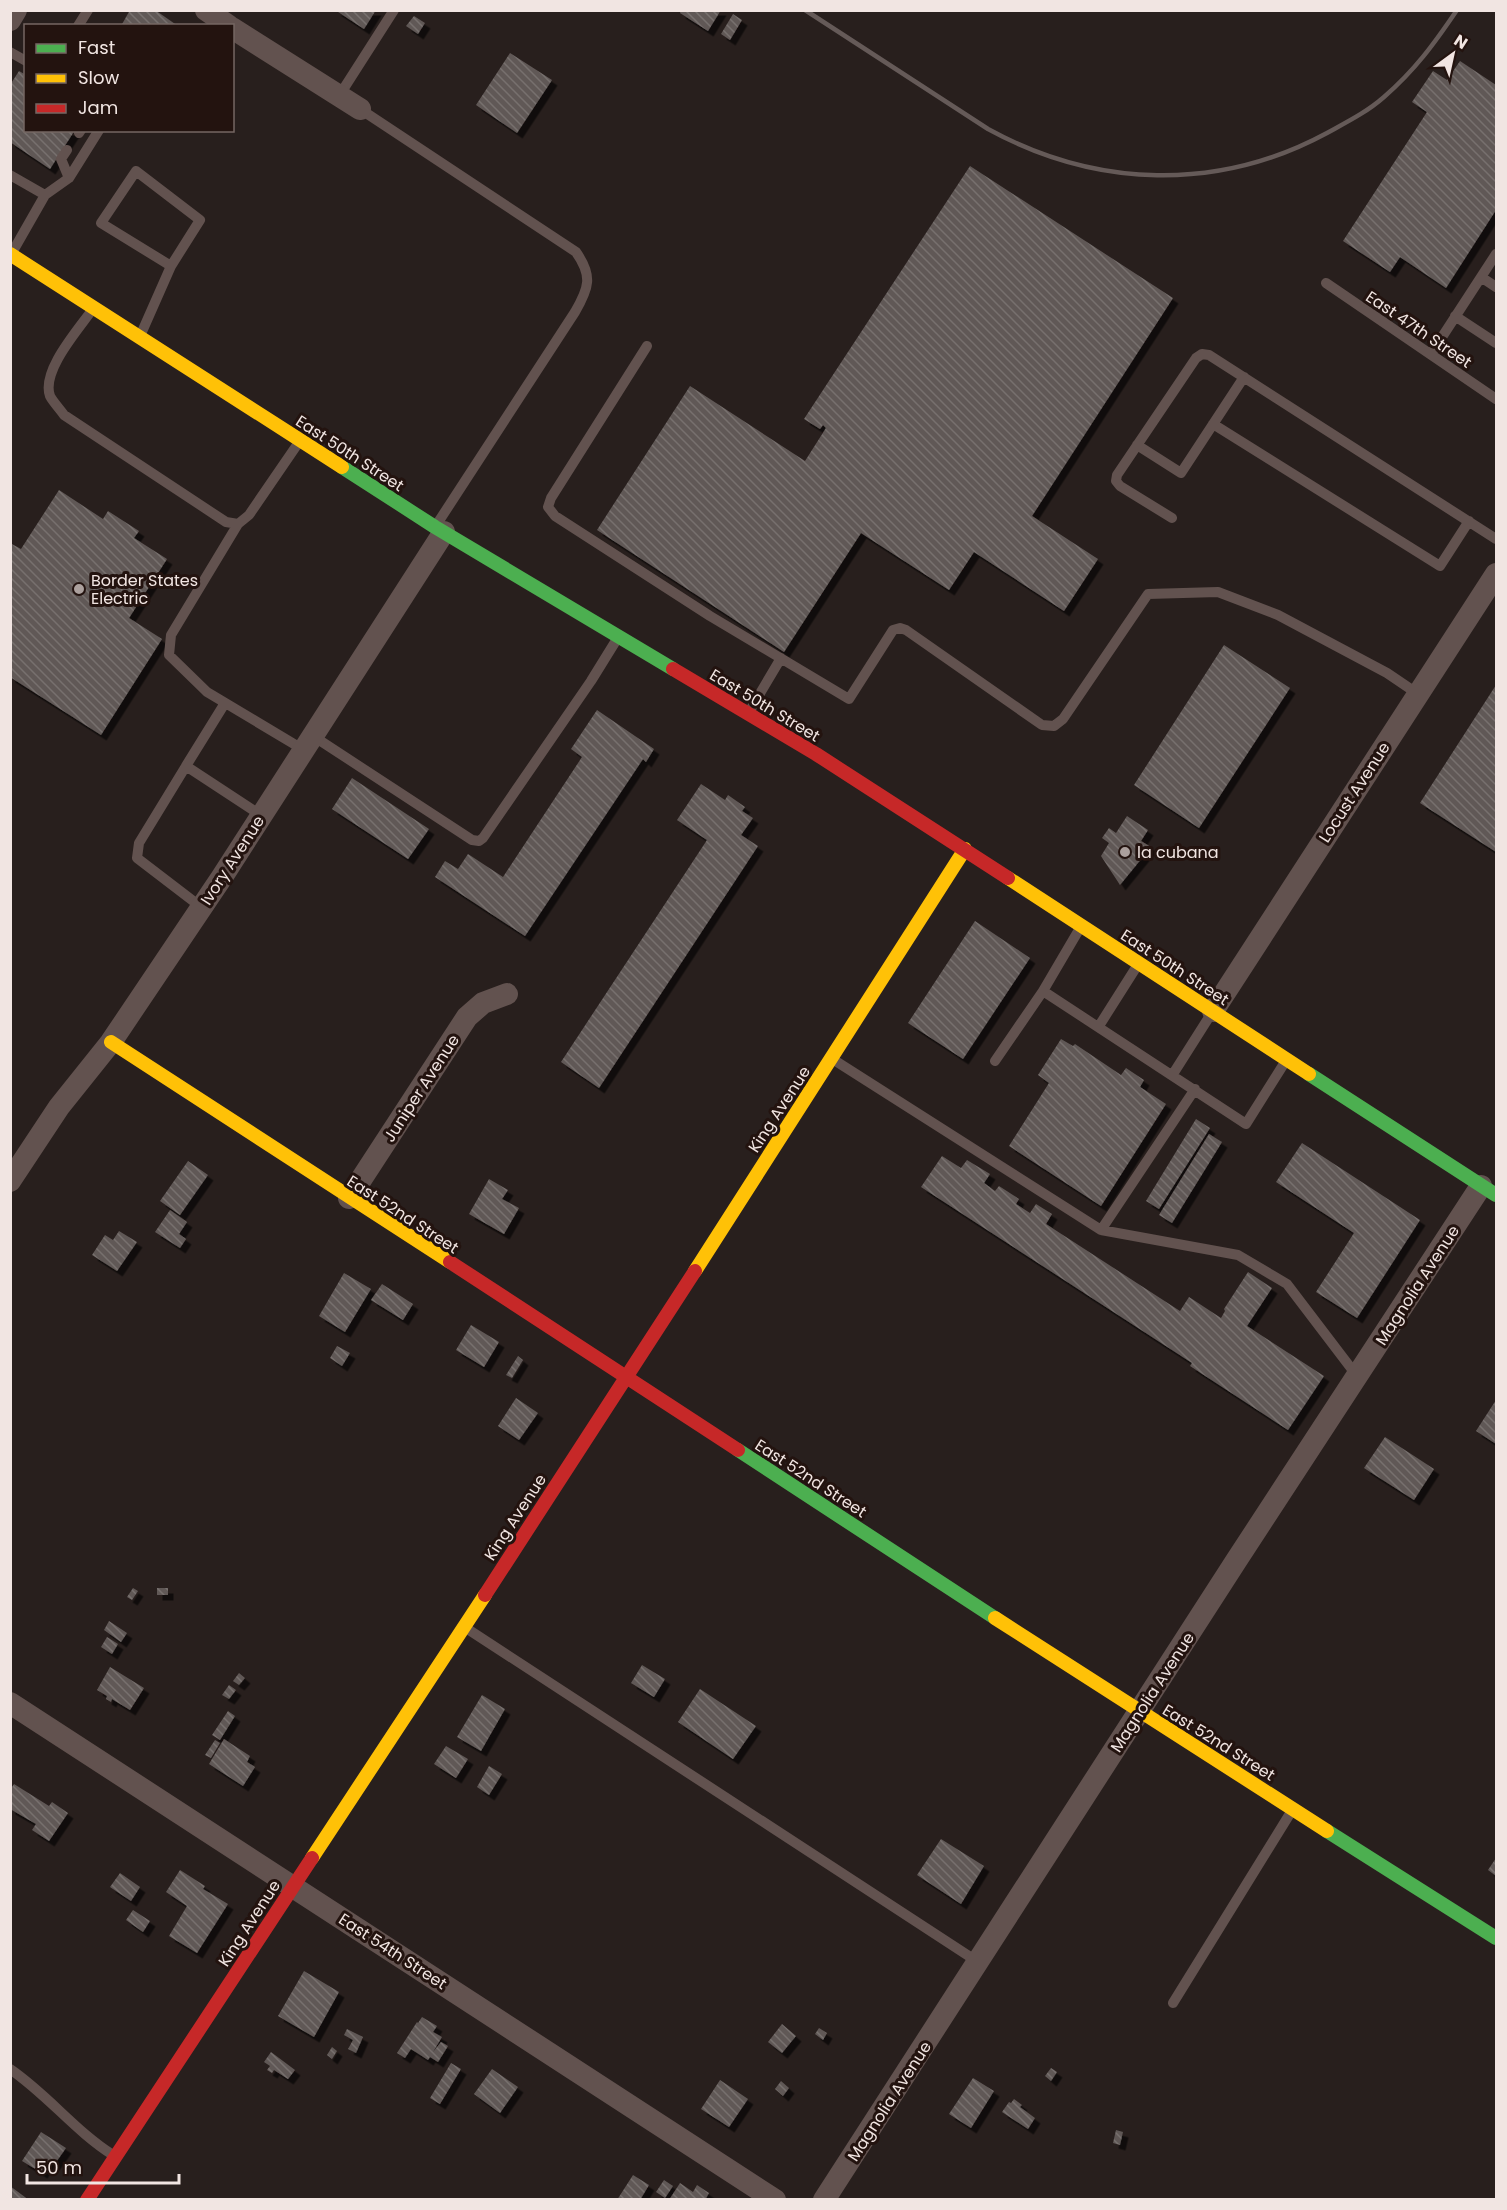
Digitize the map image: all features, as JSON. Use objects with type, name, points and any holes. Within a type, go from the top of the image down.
[{"type":"street","points":[[10,20],[16,10]]},
{"type":"street","points":[[206,10],[227,24]]},
{"type":"street","points":[[234,29],[360,109]]},
{"type":"street","name":"East 50th Street","points":[[11,254],[440,530],[816,754],[1286,1059],[1491,1187]]},
{"type":"street","name":"Ivory Avenue","points":[[10,1181],[58,1107],[111,1042],[262,816],[440,530]]},
{"type":"street","name":"Locust Avenue","points":[[1213,1011],[1497,574]]},
{"type":"street","name":"King Avenue","points":[[87,2199],[627,1378],[965,849]]},
{"type":"street","name":"Juniper Avenue","points":[[349,1198],[467,1017],[483,1003],[507,994]]},
{"type":"street","name":"East 52nd Street","points":[[111,1042],[1140,1712],[1497,1938]]},
{"type":"street","name":"Magnolia Avenue","points":[[824,2199],[1357,1376],[1491,1187]]},
{"type":"street","name":"East 54th Street","points":[[10,1703],[775,2199]]},
{"type":"lane","points":[[79,24],[88,10]]},
{"type":"lane","points":[[339,96],[394,10]]},
{"type":"lane","points":[[10,52],[24,60]]},
{"type":"lane","points":[[360,109],[576,252],[585,264],[588,280],[586,294],[440,530]]},
{"type":"lane","points":[[11,254],[45,195],[69,178],[98,132]]},
{"type":"lane","points":[[68,150],[62,159],[69,178]]},
{"type":"lane","points":[[140,337],[171,266],[200,219],[136,171],[101,223],[171,266]]},
{"type":"lane","points":[[10,175],[45,195]]},
{"type":"lane","points":[[1431,354],[1497,254]]},
{"type":"lane","points":[[1481,277],[1497,287]]},
{"type":"lane","name":"East 47th Street","points":[[1326,283],[1497,399]]},
{"type":"lane","points":[[94,307],[55,364],[48,381],[50,396],[64,414],[226,522],[238,524]]},
{"type":"lane","points":[[1455,316],[1497,343]]},
{"type":"lane","points":[[647,346],[551,498],[548,507],[555,516],[710,616],[849,699],[893,630],[900,628],[1042,724],[1054,726],[1063,719],[1148,594],[1218,592],[1278,615],[1387,673],[1418,694]]},
{"type":"lane","points":[[1172,518],[1120,486],[1116,481],[1137,445],[1196,358],[1202,354],[1209,355],[1497,539]]},
{"type":"lane","points":[[1137,445],[1181,472],[1244,377]]},
{"type":"lane","points":[[1213,424],[1440,566],[1469,521]]},
{"type":"lane","points":[[300,441],[249,515],[238,524],[171,635],[169,655],[207,692],[308,743],[472,840],[479,841],[591,681],[619,636]]},
{"type":"lane","points":[[748,714],[781,658]]},
{"type":"lane","points":[[201,907],[137,858],[139,843],[225,703]]},
{"type":"lane","points":[[186,766],[262,816]]},
{"type":"lane","points":[[995,1061],[1043,991],[1082,926]]},
{"type":"lane","points":[[1099,1026],[1139,963]]},
{"type":"lane","points":[[1043,991],[1173,1074],[1246,1124],[1286,1059]]},
{"type":"lane","points":[[1173,1074],[1213,1011]]},
{"type":"lane","points":[[831,1058],[1101,1230],[1238,1255],[1287,1284],[1357,1376]]},
{"type":"lane","points":[[1101,1230],[1195,1089]]},
{"type":"lane","points":[[463,1626],[978,1963]]},
{"type":"lane","points":[[1173,2003],[1293,1809]]},
{"type":"lane","points":[[10,2069],[34,2085],[91,2141],[115,2157]]},
{"type":"building","points":[[130,10],[155,10],[175,24],[122,24]]},
{"type":"building","points":[[335,10],[376,10],[364,29]]},
{"type":"building","points":[[681,10],[721,10],[708,31],[680,13]]},
{"type":"building","points":[[733,14],[742,20],[730,40],[721,34]]},
{"type":"building","points":[[414,16],[425,23],[418,34],[406,26]]},
{"type":"building","points":[[510,53],[552,80],[517,133],[476,105]]},
{"type":"building","points":[[1460,61],[1496,85],[1496,210],[1446,288],[1400,257],[1390,272],[1343,241],[1427,112],[1412,102],[1433,71],[1447,80]]},
{"type":"building","points":[[19,71],[24,74],[24,132],[74,132],[50,169],[10,142],[10,85]]},
{"type":"building","points":[[970,166],[1173,298],[1032,516],[1098,559],[1064,611],[974,552],[949,590],[861,533],[784,652],[597,530],[690,386],[805,461],[826,428],[823,425],[820,429],[804,419]]},
{"type":"building","name":"Border States Electric","points":[[59,490],[103,519],[108,511],[139,531],[134,538],[167,559],[129,618],[162,639],[101,735],[10,677],[10,543],[21,549]]},
{"type":"building","points":[[1224,645],[1290,688],[1199,828],[1134,785]]},
{"type":"building","points":[[1496,685],[1496,852],[1420,803]]},
{"type":"building","points":[[597,710],[654,749],[646,762],[643,759],[525,936],[435,877],[445,861],[458,869],[468,854],[503,877],[582,757],[571,749]]},
{"type":"building","points":[[352,778],[429,829],[408,859],[332,809]]},
{"type":"building","points":[[701,784],[725,800],[728,795],[745,807],[742,811],[753,818],[741,835],[758,846],[599,1088],[561,1062],[707,840],[677,820]]},
{"type":"building","name":"la cubana","points":[[1127,816],[1148,830],[1141,841],[1151,847],[1120,885],[1101,856],[1109,843],[1102,838],[1109,828],[1116,833]]},
{"type":"building","points":[[975,921],[1030,958],[963,1059],[908,1023]]},
{"type":"building","points":[[1061,1039],[1073,1046],[1075,1044],[1121,1075],[1126,1068],[1144,1080],[1140,1087],[1166,1104],[1101,1206],[1009,1146],[1049,1083],[1038,1075]]},
{"type":"building","points":[[1196,1119],[1210,1128],[1159,1209],[1146,1201]]},
{"type":"building","points":[[1209,1134],[1222,1142],[1172,1223],[1159,1215]]},
{"type":"building","points":[[1302,1143],[1420,1220],[1357,1318],[1316,1292],[1354,1233],[1276,1182]]},
{"type":"building","points":[[942,1156],[961,1168],[967,1160],[990,1174],[984,1183],[995,1191],[999,1186],[1019,1199],[1016,1204],[1030,1213],[1036,1204],[1052,1214],[1046,1224],[1180,1311],[1189,1297],[1221,1318],[1224,1309],[1248,1272],[1272,1288],[1247,1326],[1324,1376],[1288,1430],[1190,1366],[1192,1363],[921,1187]]},
{"type":"building","points":[[188,1161],[208,1175],[180,1215],[160,1201]]},
{"type":"building","points":[[489,1179],[508,1190],[502,1199],[519,1208],[504,1234],[469,1214]]},
{"type":"building","points":[[170,1210],[187,1222],[179,1234],[186,1239],[180,1248],[155,1232]]},
{"type":"building","points":[[119,1231],[137,1242],[117,1271],[92,1255],[105,1235],[113,1240]]},
{"type":"building","points":[[344,1273],[371,1289],[345,1332],[319,1316]]},
{"type":"building","points":[[382,1284],[413,1304],[403,1320],[371,1300]]},
{"type":"building","points":[[471,1325],[499,1342],[484,1367],[456,1350]]},
{"type":"building","points":[[337,1346],[350,1353],[342,1366],[330,1358]]},
{"type":"building","points":[[518,1356],[523,1360],[512,1378],[506,1375]]},
{"type":"building","points":[[516,1398],[538,1413],[519,1440],[498,1426]]},
{"type":"building","points":[[1496,1400],[1496,1444],[1476,1431]]},
{"type":"building","points":[[1385,1437],[1434,1469],[1414,1500],[1364,1468]]},
{"type":"building","points":[[133,1588],[138,1591],[132,1600],[127,1597]]},
{"type":"building","points":[[157,1588],[168,1588],[168,1595],[157,1595]]},
{"type":"building","points":[[109,1621],[127,1633],[121,1642],[104,1630]]},
{"type":"building","points":[[107,1637],[118,1644],[112,1654],[101,1647]]},
{"type":"building","points":[[642,1665],[665,1679],[654,1697],[631,1683]]},
{"type":"building","points":[[110,1667],[144,1688],[130,1710],[112,1699],[111,1702],[106,1699],[107,1696],[97,1690]]},
{"type":"building","points":[[239,1673],[245,1678],[239,1685],[233,1681]]},
{"type":"building","points":[[229,1685],[236,1690],[229,1699],[222,1695]]},
{"type":"building","points":[[700,1689],[756,1726],[733,1759],[678,1722]]},
{"type":"building","points":[[482,1695],[505,1709],[481,1751],[457,1737]]},
{"type":"building","points":[[228,1711],[235,1716],[220,1740],[212,1735]]},
{"type":"building","points":[[224,1739],[250,1756],[247,1762],[255,1767],[243,1786],[209,1764]]},
{"type":"building","points":[[215,1740],[220,1743],[211,1758],[205,1755]]},
{"type":"building","points":[[446,1746],[468,1759],[456,1778],[434,1764]]},
{"type":"building","points":[[489,1766],[502,1774],[489,1795],[477,1787]]},
{"type":"building","points":[[14,1784],[49,1806],[52,1802],[68,1813],[49,1841],[32,1830],[36,1824],[10,1809],[10,1790]]},
{"type":"building","points":[[941,1839],[984,1866],[961,1904],[917,1875]]},
{"type":"building","points":[[1496,1858],[1496,1876],[1488,1870]]},
{"type":"building","points":[[180,1870],[205,1886],[203,1889],[228,1904],[197,1953],[169,1936],[187,1906],[166,1892]]},
{"type":"building","points":[[120,1873],[140,1887],[131,1901],[110,1887]]},
{"type":"building","points":[[133,1910],[150,1921],[143,1932],[126,1920]]},
{"type":"building","points":[[304,1971],[339,1992],[314,2037],[278,2016]]},
{"type":"building","points":[[422,2017],[437,2026],[433,2032],[442,2037],[433,2052],[441,2042],[448,2046],[438,2062],[430,2057],[428,2060],[411,2049],[405,2058],[397,2053]]},
{"type":"building","points":[[782,2024],[796,2036],[782,2053],[768,2042]]},
{"type":"building","points":[[819,2028],[827,2033],[823,2040],[815,2034]]},
{"type":"building","points":[[347,2029],[363,2037],[356,2053],[348,2049],[353,2040],[344,2035]]},
{"type":"building","points":[[332,2047],[337,2051],[332,2059],[327,2055]]},
{"type":"building","points":[[271,2052],[295,2070],[288,2079],[274,2070],[272,2073],[267,2070],[270,2066],[264,2062]]},
{"type":"building","points":[[451,2063],[461,2069],[440,2104],[430,2098]]},
{"type":"building","points":[[1051,2068],[1057,2072],[1051,2081],[1045,2076]]},
{"type":"building","points":[[492,2069],[518,2087],[500,2113],[474,2094]]},
{"type":"building","points":[[973,2078],[994,2091],[971,2128],[949,2114]]},
{"type":"building","points":[[720,2080],[748,2099],[729,2127],[701,2109]]},
{"type":"building","points":[[781,2081],[789,2088],[783,2096],[775,2089]]},
{"type":"building","points":[[1014,2099],[1022,2105],[1020,2107],[1035,2118],[1028,2129],[1002,2112]]},
{"type":"building","points":[[1116,2130],[1123,2132],[1120,2145],[1113,2143]]},
{"type":"building","points":[[41,2132],[66,2148],[54,2165],[49,2162],[42,2173],[22,2161]]},
{"type":"building","points":[[633,2175],[649,2185],[640,2200],[617,2200]]},
{"type":"building","points":[[664,2180],[673,2186],[665,2198],[656,2192]]},
{"type":"building","points":[[680,2183],[693,2192],[697,2185],[709,2193],[705,2200],[669,2200]]},
{"type":"building","points":[[10,2186],[29,2200],[10,2200]]},
{"type":"railway","points":[[805,10],[988,129],[1029,149],[1071,163],[1114,172],[1157,175],[1200,173],[1243,166],[1286,152],[1342,125],[1364,112],[1395,87],[1415,67],[1457,10]]},
{"type":"traffic: fast","points":[[342,467],[435,527],[673,669]]},
{"type":"traffic: fast","points":[[1309,1074],[1496,1195]]},
{"type":"traffic: fast","points":[[738,1450],[995,1618]]},
{"type":"traffic: fast","points":[[1327,1831],[1496,1938]]},
{"type":"traffic: slow","points":[[10,254],[342,467]]},
{"type":"traffic: slow","points":[[695,1271],[965,849]]},
{"type":"traffic: slow","points":[[1008,878],[1309,1074]]},
{"type":"traffic: slow","points":[[111,1042],[450,1262]]},
{"type":"traffic: slow","points":[[312,1858],[485,1595]]},
{"type":"traffic: slow","points":[[995,1618],[1327,1831]]},
{"type":"traffic: jam","points":[[673,669],[816,754],[1008,878]]},
{"type":"traffic: jam","points":[[450,1262],[738,1450]]},
{"type":"traffic: jam","points":[[485,1595],[695,1271]]},
{"type":"traffic: jam","points":[[87,2200],[312,1858]]},
{"type":"place","name":"Border States Electric","points":[[79,589]]},
{"type":"place","name":"la cubana","points":[[1125,852]]}]
